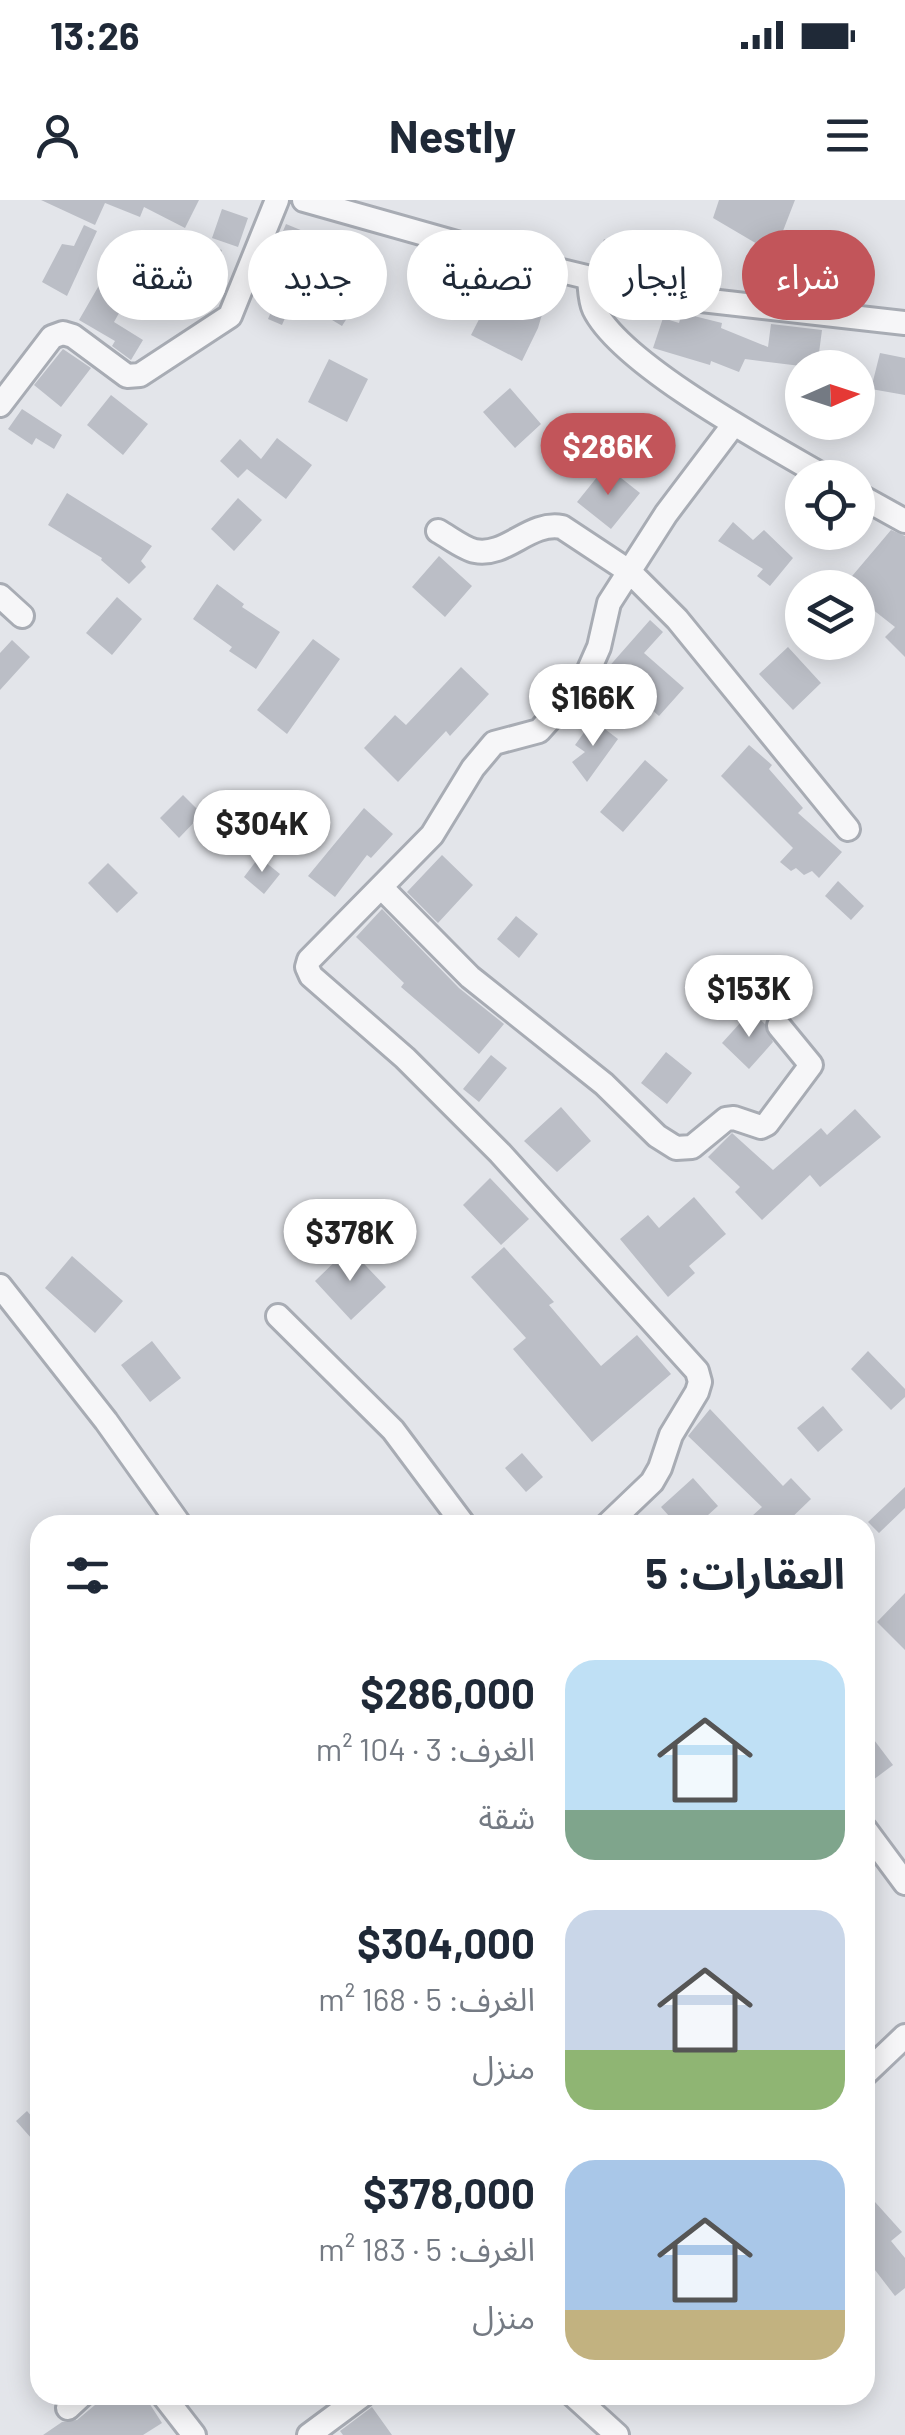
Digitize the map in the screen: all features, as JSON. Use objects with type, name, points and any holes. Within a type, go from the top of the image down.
[{"type":"street","points":[[0,404],[52,336],[73,336],[127,376],[140,375],[220,326],[236,308],[277,200]]},
{"type":"street","points":[[304,200],[588,278]]},
{"type":"street","points":[[722,302],[905,323]]},
{"type":"street","points":[[602,320],[635,355],[734,424],[796,460]]},
{"type":"street","points":[[617,1515],[652,1482],[660,1468],[671,1435],[697,1392],[700,1382],[696,1371],[500,1153],[405,1058],[311,976],[307,966],[432,834],[473,768],[494,743],[539,731],[584,681],[599,647],[609,603],[666,514],[734,424]]},
{"type":"street","points":[[875,505],[905,522]]},
{"type":"street","points":[[438,531],[475,551],[495,549],[549,524],[562,527],[630,572],[677,619],[848,828]]},
{"type":"street","points":[[0,596],[22,616]]},
{"type":"street","points":[[381,886],[470,977],[604,1084],[657,1136],[676,1148],[692,1147],[726,1119],[761,1127],[767,1124],[811,1065],[779,1026]]},
{"type":"street","points":[[0,1286],[106,1421],[173,1515]]},
{"type":"street","points":[[278,1316],[394,1430],[457,1515]]},
{"type":"street","points":[[875,1842],[905,1882]]},
{"type":"street","points":[[875,2064],[905,2036]]},
{"type":"street","points":[[171,2405],[194,2435]]},
{"type":"street","points":[[310,2435],[350,2405]]},
{"type":"street","points":[[584,2405],[617,2435]]},
{"type":"building","points":[[41,200],[199,200],[185,228],[144,207],[140,217],[105,203],[95,225]]},
{"type":"building","points":[[719,200],[795,200],[783,230],[742,230],[742,235],[713,218]]},
{"type":"building","points":[[222,209],[248,218],[238,247],[228,244],[228,230],[215,230]]},
{"type":"building","points":[[84,225],[97,231],[67,296],[42,282],[62,244],[74,246]]},
{"type":"building","points":[[97,289],[97,320],[115,320],[143,340],[131,360],[112,346],[115,341],[79,320]]},
{"type":"building","points":[[479,320],[540,320],[522,361],[471,335]]},
{"type":"building","points":[[662,320],[722,323],[721,328],[768,347],[771,324],[822,330],[819,350],[785,350],[785,364],[745,359],[739,372],[711,361],[710,365],[653,348]]},
{"type":"building","points":[[63,349],[91,368],[61,407],[34,385]]},
{"type":"building","points":[[880,353],[905,358],[905,395],[875,390]]},
{"type":"building","points":[[329,359],[368,379],[347,422],[308,402]]},
{"type":"building","points":[[510,388],[541,424],[515,448],[483,412]]},
{"type":"building","points":[[111,395],[148,424],[123,455],[87,425]]},
{"type":"building","points":[[22,409],[62,435],[54,449],[36,438],[32,445],[8,429]]},
{"type":"building","points":[[277,438],[312,465],[286,499],[247,469],[238,478],[220,461],[240,439],[261,459]]},
{"type":"building","points":[[606,466],[640,493],[611,529],[577,502]]},
{"type":"building","points":[[67,493],[152,546],[141,561],[146,567],[129,584],[102,558],[48,525]]},
{"type":"building","points":[[238,498],[262,520],[234,551],[211,529]]},
{"type":"building","points":[[733,522],[753,540],[764,530],[793,558],[770,586],[757,576],[763,569],[718,541]]},
{"type":"building","points":[[891,530],[905,536],[905,657],[885,637],[895,627],[875,611],[875,570],[857,570]]},
{"type":"building","points":[[439,556],[472,586],[445,617],[412,587]]},
{"type":"building","points":[[217,584],[244,604],[242,607],[280,632],[256,669],[193,619]]},
{"type":"building","points":[[117,597],[142,619],[112,655],[86,633]]},
{"type":"building","points":[[650,620],[663,632],[644,653],[684,688],[659,716],[606,670]]},
{"type":"building","points":[[313,639],[340,659],[287,734],[257,710]]},
{"type":"building","points":[[12,640],[30,657],[0,690],[0,653]]},
{"type":"building","points":[[785,650],[785,660],[800,660],[821,683],[793,710],[759,674]]},
{"type":"building","points":[[461,667],[489,694],[450,736],[446,731],[398,782],[364,748],[395,715],[406,725]]},
{"type":"building","points":[[593,720],[618,739],[587,782],[572,762],[585,752],[575,745]]},
{"type":"building","points":[[749,745],[772,765],[769,769],[803,808],[798,813],[842,852],[819,878],[812,871],[804,875],[796,868],[791,871],[780,862],[793,848],[721,776]]},
{"type":"building","points":[[645,760],[668,780],[623,832],[600,812]]},
{"type":"building","points":[[183,795],[202,814],[179,838],[160,818]]},
{"type":"building","points":[[364,808],[393,834],[371,858],[367,855],[335,897],[308,876]]},
{"type":"building","points":[[442,855],[473,885],[438,923],[407,892]]},
{"type":"building","points":[[259,857],[280,874],[264,894],[244,877]]},
{"type":"building","points":[[108,863],[138,893],[117,913],[88,883]]},
{"type":"building","points":[[838,881],[864,906],[851,920],[825,896]]},
{"type":"building","points":[[382,909],[459,988],[504,1024],[479,1054],[401,987],[404,983],[356,937]]},
{"type":"building","points":[[516,916],[538,934],[519,958],[497,939]]},
{"type":"building","points":[[751,1011],[765,1024],[773,1042],[749,1069],[722,1043]]},
{"type":"building","points":[[666,1052],[692,1073],[667,1104],[641,1083]]},
{"type":"building","points":[[491,1055],[507,1068],[479,1102],[463,1089]]},
{"type":"building","points":[[561,1107],[591,1141],[557,1172],[524,1141]]},
{"type":"building","points":[[855,1109],[881,1137],[820,1187],[810,1175],[762,1220],[735,1192],[740,1187],[708,1157],[732,1133],[773,1170],[821,1128],[827,1135]]},
{"type":"building","points":[[490,1178],[529,1219],[501,1245],[463,1205]]},
{"type":"building","points":[[694,1197],[726,1234],[689,1266],[695,1273],[668,1297],[620,1239],[648,1215],[659,1228]]},
{"type":"building","points":[[504,1247],[554,1302],[549,1305],[601,1366],[637,1335],[671,1374],[592,1442],[513,1349],[526,1338],[471,1277]]},
{"type":"building","points":[[349,1248],[386,1287],[351,1320],[315,1281]]},
{"type":"building","points":[[72,1256],[123,1301],[95,1333],[45,1288]]},
{"type":"building","points":[[152,1341],[181,1378],[150,1402],[121,1365]]},
{"type":"building","points":[[868,1351],[905,1389],[905,1397],[891,1410],[851,1369]]},
{"type":"building","points":[[823,1406],[843,1430],[818,1452],[797,1428]]},
{"type":"building","points":[[710,1409],[783,1486],[791,1478],[811,1499],[794,1515],[753,1515],[762,1507],[688,1436]]},
{"type":"building","points":[[522,1453],[543,1477],[526,1492],[505,1468]]},
{"type":"building","points":[[693,1478],[718,1506],[708,1515],[668,1515],[661,1507]]},
{"type":"building","points":[[905,1487],[905,1508],[879,1533],[875,1529],[875,1515]]},
{"type":"building","points":[[905,1593],[905,1650],[877,1622]]},
{"type":"building","points":[[875,1741],[893,1765],[875,1778]]},
{"type":"building","points":[[27,2111],[30,2137],[16,2121]]},
{"type":"building","points":[[875,2202],[902,2232],[891,2241],[905,2258],[905,2288],[895,2296],[875,2270]]},
{"type":"building","points":[[95,2405],[150,2405],[162,2423],[143,2435],[43,2435],[62,2422],[77,2420]]},
{"type":"building","points":[[372,2407],[392,2435],[343,2435],[340,2431]]}]
